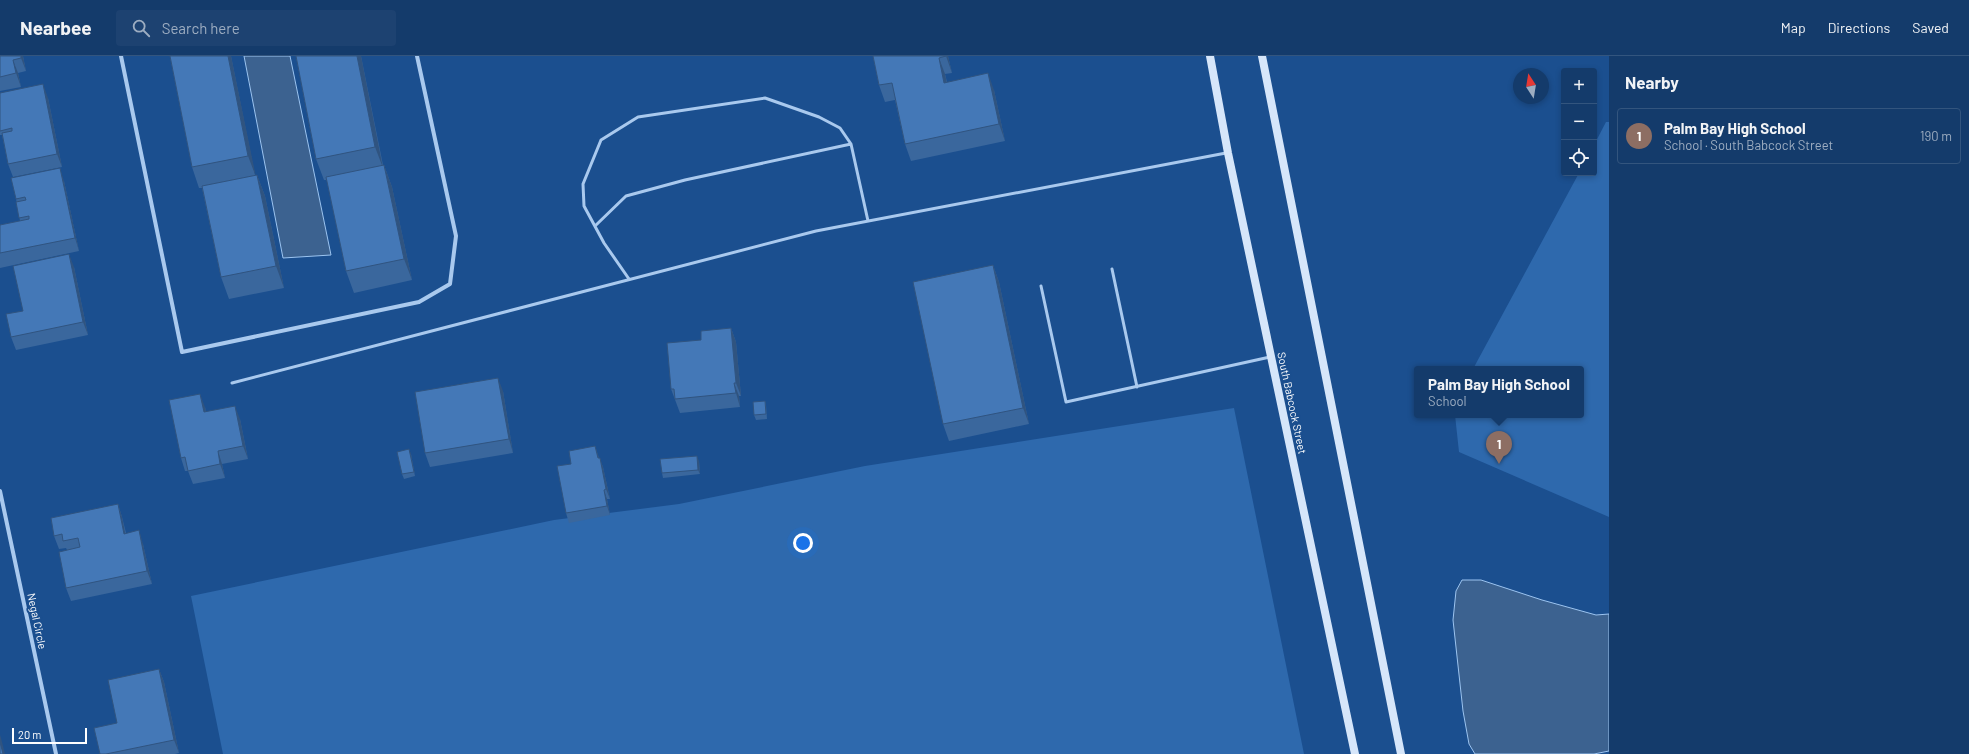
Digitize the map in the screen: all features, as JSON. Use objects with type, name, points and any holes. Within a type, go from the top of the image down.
[{"type":"main road","name":"South Babcock Street","points":[[1210,56],[1228,153],[1355,754]]},
{"type":"main road","points":[[1262,56],[1401,754]]},
{"type":"street","points":[[121,56],[182,352],[419,302],[450,284],[456,236],[417,56]]},
{"type":"street","name":"Negal Circle","points":[[0,491],[56,754]]},
{"type":"lane","points":[[629,279],[604,243],[584,206],[583,184],[601,140],[638,117],[765,98],[819,117],[840,128],[851,144],[868,221]]},
{"type":"lane","points":[[595,226],[626,196],[686,180],[851,144]]},
{"type":"lane","points":[[232,382],[816,230],[1228,153]]},
{"type":"lane","points":[[1112,269],[1137,386]]},
{"type":"lane","points":[[1041,286],[1066,402],[1272,357]]},
{"type":"shaded area","points":[[244,56],[290,56],[331,255],[283,258]]},
{"type":"shaded area","points":[[1606,122],[1609,122],[1609,517],[1459,452],[1455,418],[1584,418],[1584,366],[1475,366],[1577,176],[1597,176],[1597,139]]},
{"type":"shaded area","points":[[1234,408],[1304,754],[223,754],[191,596],[554,520],[679,504],[865,466]]},
{"type":"shaded area","points":[[1462,580],[1481,580],[1542,600],[1596,615],[1609,614],[1609,751],[1594,754],[1475,754],[1469,744],[1463,711],[1453,620],[1456,591]]},
{"type":"building","points":[[0,56],[21,56],[21,58],[13,60],[16,73],[0,77]]},
{"type":"building","points":[[170,56],[228,56],[248,156],[192,167]]},
{"type":"building","points":[[296,56],[357,56],[375,147],[316,159]]},
{"type":"building","points":[[873,56],[946,56],[939,58],[944,83],[988,73],[999,124],[905,144],[892,83],[879,85]]},
{"type":"building","points":[[43,84],[57,154],[8,164],[2,133],[12,131],[12,128],[0,131],[0,93]]},
{"type":"building","points":[[384,165],[404,259],[346,271],[326,177]]},
{"type":"building","points":[[60,168],[75,238],[0,253],[0,225],[29,219],[29,216],[19,218],[16,202],[26,200],[25,197],[16,199],[11,178]]},
{"type":"building","points":[[257,175],[276,266],[221,277],[202,186]]},
{"type":"building","points":[[69,254],[83,322],[11,337],[6,314],[23,311],[13,266]]},
{"type":"building","points":[[993,265],[1023,408],[943,424],[913,282]]},
{"type":"building","points":[[731,328],[736,383],[734,383],[736,393],[675,399],[674,389],[671,389],[667,343],[701,340],[701,331]]},
{"type":"building","points":[[498,378],[509,439],[425,453],[415,392]]},
{"type":"building","points":[[200,394],[204,412],[235,406],[243,446],[218,451],[220,464],[188,471],[185,457],[181,458],[169,400]]},
{"type":"building","points":[[765,401],[766,414],[754,415],[753,402]]},
{"type":"building","points":[[595,446],[598,458],[600,458],[606,489],[604,490],[607,506],[566,513],[557,466],[571,464],[569,451]]},
{"type":"building","points":[[409,449],[414,472],[402,474],[397,452]]},
{"type":"building","points":[[697,456],[698,470],[662,473],[660,459]]},
{"type":"building","points":[[118,504],[124,534],[139,530],[147,571],[66,588],[59,552],[80,547],[78,538],[63,541],[62,534],[54,536],[51,518]]},
{"type":"building","points":[[159,669],[174,740],[100,754],[94,728],[117,723],[108,680]]},
{"type":"building","points":[[0,742],[3,754],[0,754]]},
{"type":"place","name":"Palm Bay High School","points":[[1499,464]]}]
